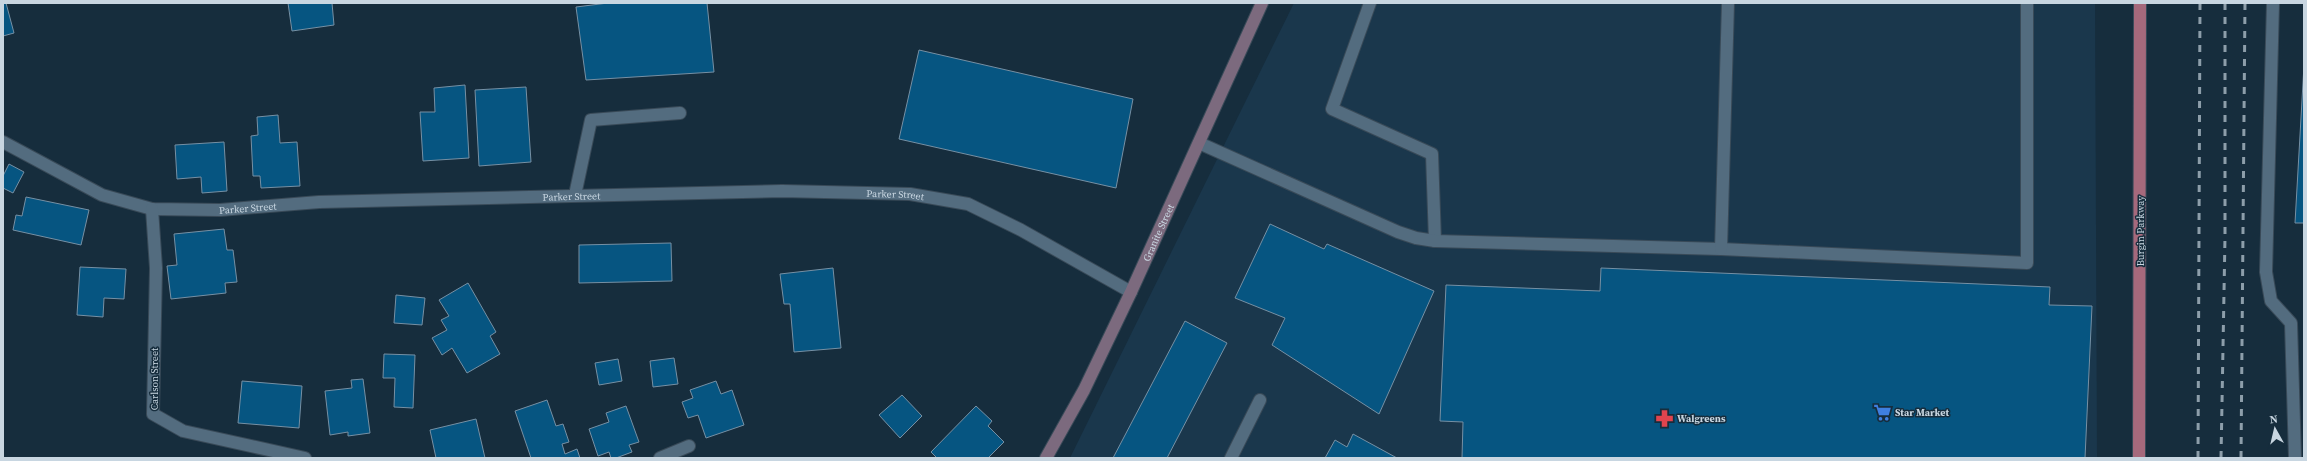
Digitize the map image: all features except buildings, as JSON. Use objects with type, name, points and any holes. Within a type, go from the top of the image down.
[{"type":"main road","name":"Granite Street","points":[[1046,458],[1084,390],[1131,292],[1262,3]]},
{"type":"main road","name":"Burgin Parkway","points":[[2139,458],[2140,3]]},
{"type":"street","points":[[1370,3],[1332,110],[1432,154],[1434,241]]},
{"type":"street","points":[[1721,249],[1728,3]]},
{"type":"street","points":[[1199,143],[1398,232],[1416,238],[1434,241],[1721,249],[2027,263],[2027,3]]},
{"type":"street","points":[[2273,3],[2266,272],[2271,301],[2291,323],[2295,458]]},
{"type":"street","points":[[575,195],[591,120],[680,113]]},
{"type":"street","name":"Parker Street","points":[[3,142],[102,194],[152,209],[220,210],[319,202],[575,195],[782,191],[910,194],[968,204],[1021,230],[1131,292]]},
{"type":"street","name":"Carlson Street","points":[[152,209],[156,268],[153,414],[183,431],[305,458]]},
{"type":"street","points":[[1230,458],[1260,400]]},
{"type":"street","points":[[660,458],[690,446]]},
{"type":"shaded area","points":[[1294,3],[2095,3],[2097,458],[1070,458]]},
{"type":"railway","points":[[2198,458],[2200,3]]},
{"type":"railway","points":[[2221,458],[2225,237],[2225,3]]},
{"type":"railway","points":[[2241,458],[2245,3]]},
{"type":"place","name":"Star Market","points":[[1882,412]]},
{"type":"place","name":"Walgreens","points":[[1664,418]]}]
